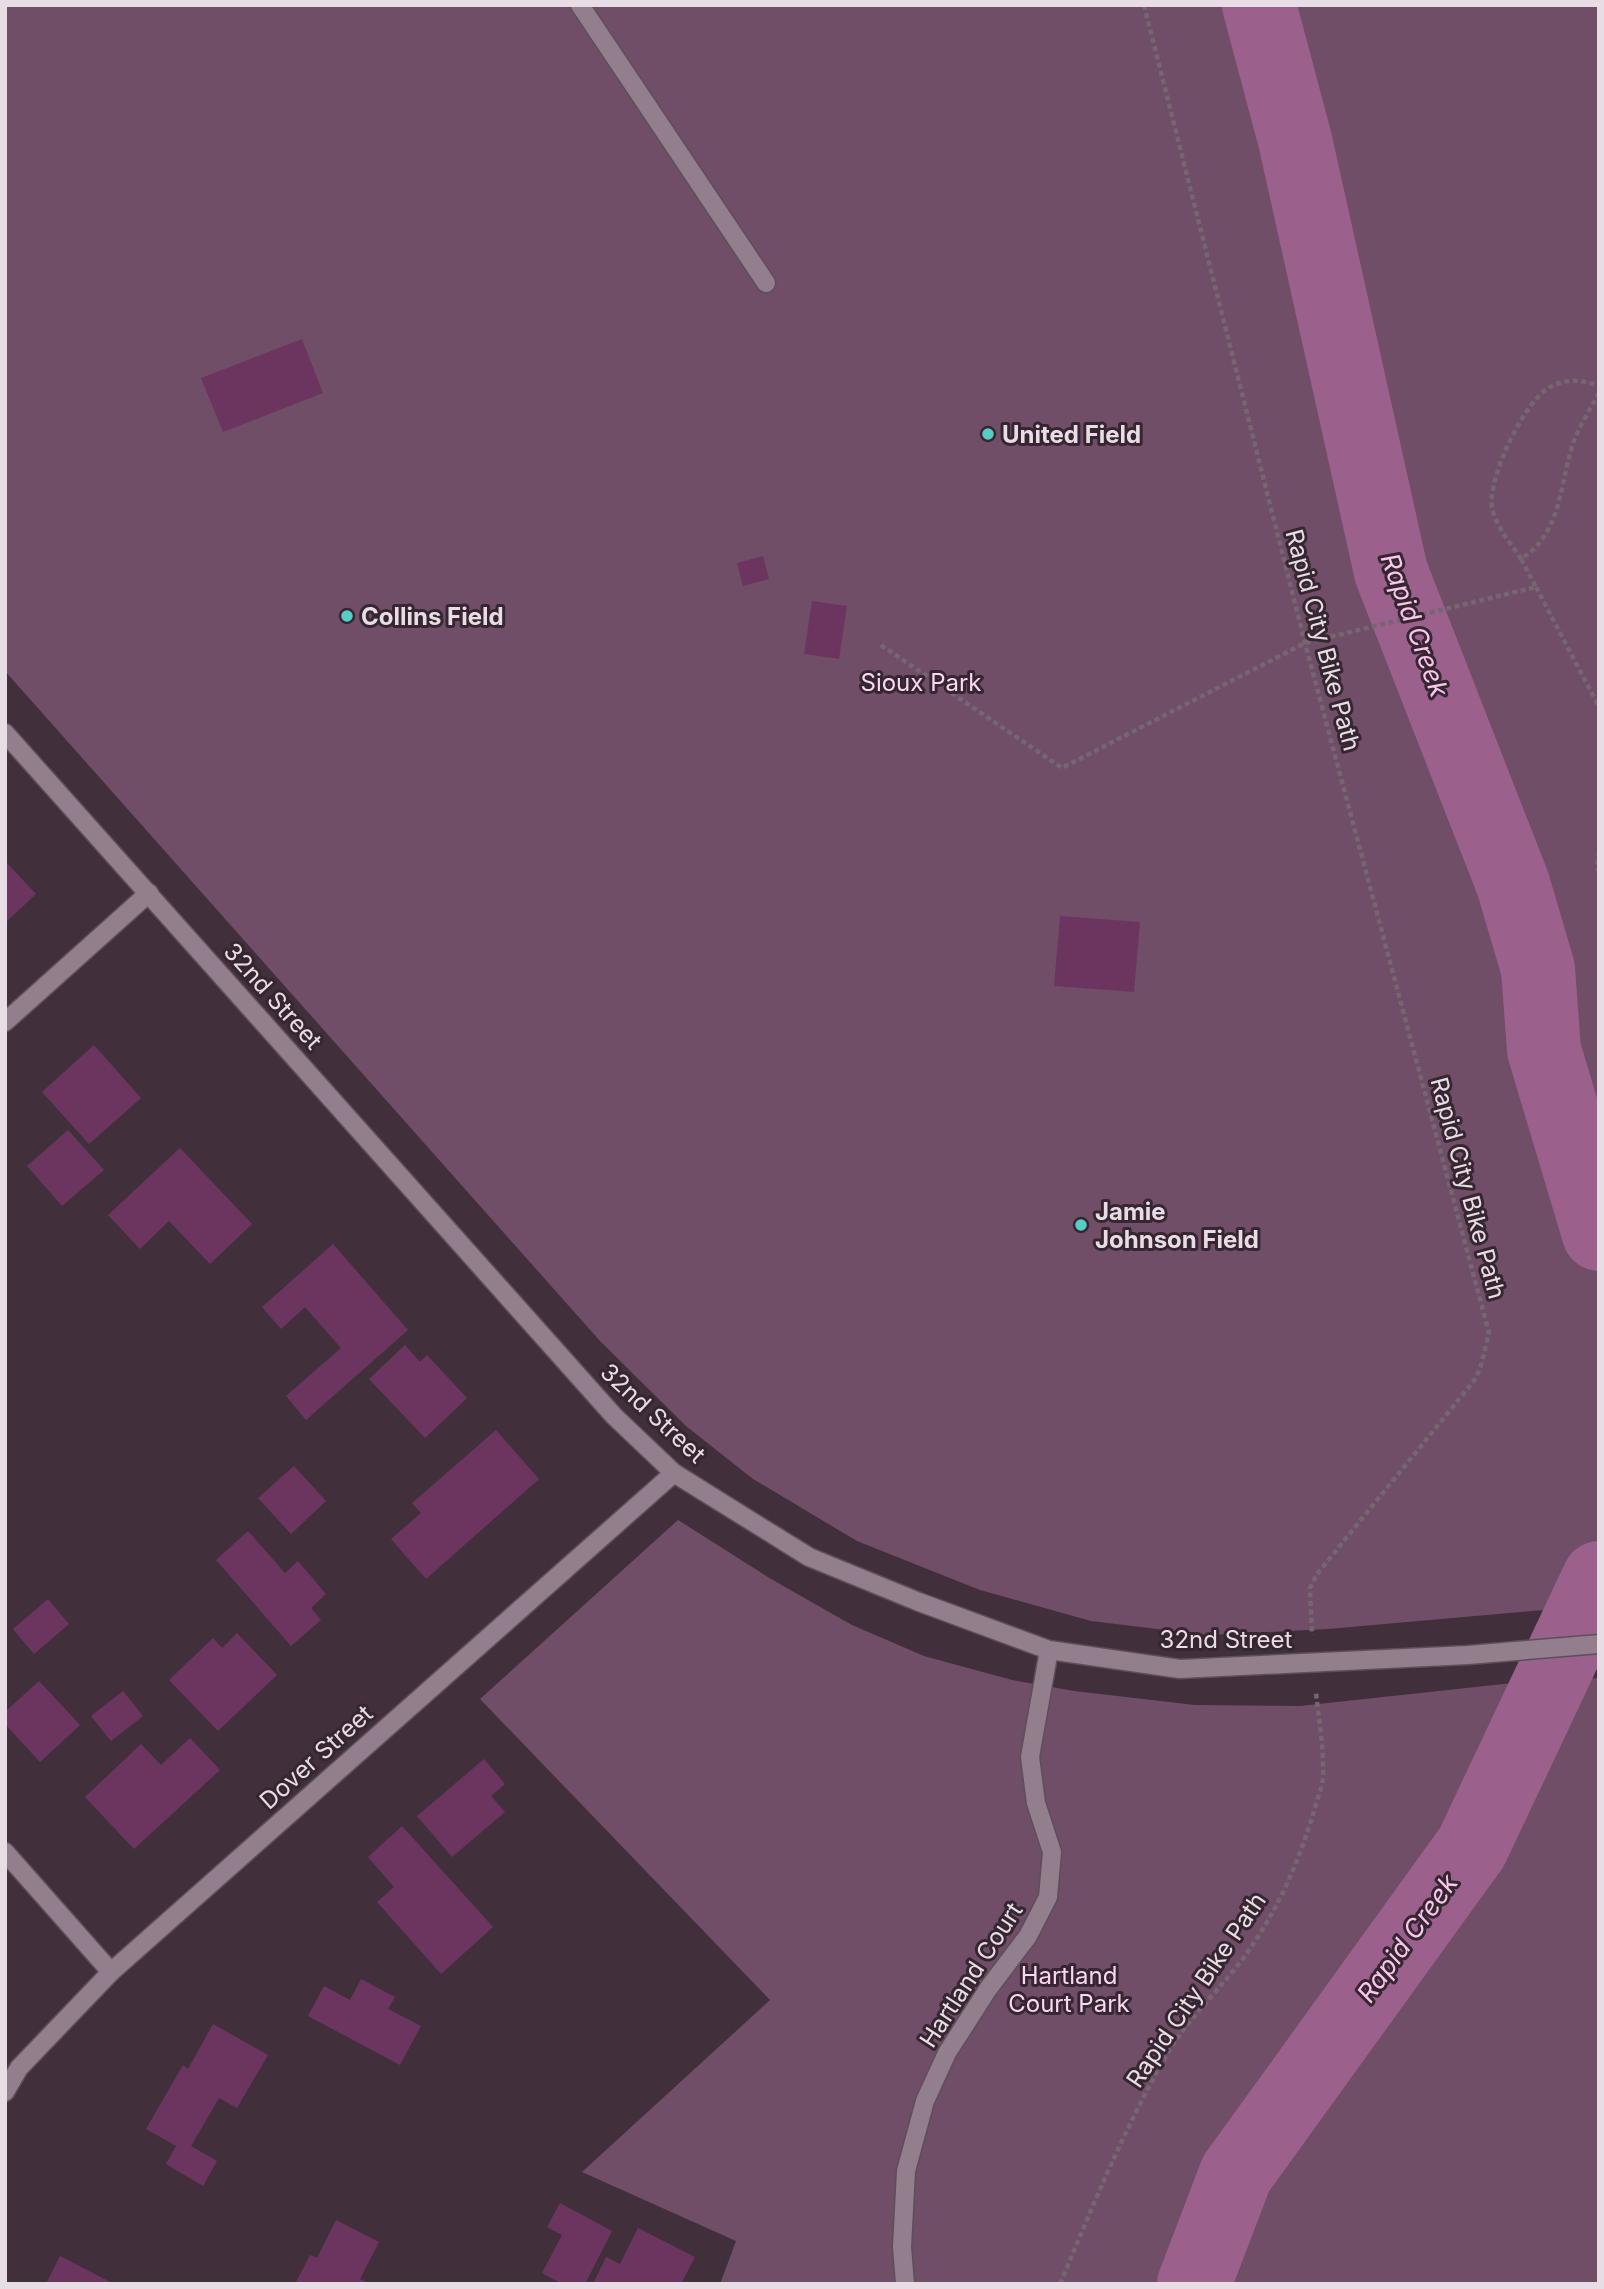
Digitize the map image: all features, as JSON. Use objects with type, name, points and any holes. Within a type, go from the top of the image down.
[{"type":"street","points":[[580,5],[766,283]]},
{"type":"street","name":"32nd Street","points":[[5,733],[605,1406],[674,1473],[809,1557],[919,1602],[1049,1650],[1180,1670],[1468,1655],[1599,1644]]},
{"type":"street","points":[[5,1022],[149,893]]},
{"type":"street","name":"Dover Street","points":[[5,2092],[19,2068],[111,1972],[674,1473]]},
{"type":"street","name":"Hartland Court","points":[[905,2284],[902,2247],[906,2171],[925,2101],[947,2053],[988,1989],[1028,1936],[1048,1897],[1052,1852],[1037,1803],[1030,1758],[1049,1650]]},
{"type":"street","points":[[5,1852],[111,1972]]},
{"type":"path","name":"Rapid City Bike Path","points":[[1060,2284],[1117,2149],[1143,2097],[1202,2004],[1237,1966],[1264,1927],[1287,1886],[1302,1851],[1322,1780],[1310,1588],[1317,1574],[1473,1382],[1480,1369],[1489,1333],[1305,643],[1144,5]]},
{"type":"path","points":[[1599,386],[1584,380],[1567,381],[1551,386],[1536,397],[1505,450],[1493,484],[1492,506],[1496,522],[1521,559],[1599,707]]},
{"type":"path","points":[[1521,559],[1545,538],[1554,517],[1572,444],[1599,393]]},
{"type":"path","points":[[881,645],[1062,768],[1305,643],[1536,587]]},
{"type":"path","points":[[1599,851],[1599,872]]},
{"type":"green space","name":"Sioux Park","points":[[5,5],[1599,5],[1599,1605],[1328,1629],[1207,1635],[1091,1621],[980,1590],[857,1541],[753,1479],[686,1426],[600,1341],[5,671]]},
{"type":"green space","name":"Hartland Court Park","points":[[678,1520],[771,1579],[852,1625],[924,1656],[1012,1680],[1074,1691],[1195,1705],[1300,1706],[1522,1682],[1599,1678],[1599,2284],[720,2284],[736,2241],[582,2172],[770,2000],[480,1699]]},
{"type":"building","points":[[302,339],[323,393],[223,432],[201,378]]},
{"type":"building","points":[[763,556],[769,579],[743,586],[737,563]]},
{"type":"building","points":[[812,601],[847,606],[839,659],[804,654]]},
{"type":"building","points":[[5,861],[36,894],[5,923]]},
{"type":"building","points":[[1060,916],[1140,922],[1134,992],[1054,986]]},
{"type":"building","points":[[94,1045],[141,1098],[89,1144],[42,1092]]},
{"type":"building","points":[[68,1130],[104,1170],[62,1206],[27,1166]]},
{"type":"building","points":[[180,1148],[252,1224],[210,1264],[169,1221],[140,1249],[108,1215]]},
{"type":"building","points":[[333,1244],[408,1330],[306,1420],[286,1396],[341,1348],[305,1307],[281,1329],[262,1307]]},
{"type":"building","points":[[405,1345],[420,1362],[427,1355],[467,1398],[425,1438],[369,1379]]},
{"type":"building","points":[[496,1430],[539,1479],[426,1579],[391,1539],[421,1513],[412,1503]]},
{"type":"building","points":[[294,1466],[326,1501],[291,1534],[258,1498]]},
{"type":"building","points":[[248,1531],[285,1573],[298,1561],[326,1594],[311,1608],[321,1620],[291,1646],[216,1560]]},
{"type":"building","points":[[48,1599],[69,1624],[34,1654],[13,1629]]},
{"type":"building","points":[[237,1633],[277,1675],[218,1731],[169,1680],[213,1638],[222,1648]]},
{"type":"building","points":[[39,1681],[80,1725],[40,1762],[5,1724],[5,1712]]},
{"type":"building","points":[[123,1691],[143,1716],[111,1741],[91,1716]]},
{"type":"building","points":[[190,1738],[220,1770],[134,1849],[85,1797],[141,1744],[161,1765]]},
{"type":"building","points":[[484,1759],[505,1784],[491,1796],[505,1812],[452,1857],[417,1816]]},
{"type":"building","points":[[402,1826],[493,1927],[441,1974],[377,1902],[394,1887],[368,1857]]},
{"type":"building","points":[[361,1979],[395,1997],[388,2009],[421,2026],[400,2065],[308,2016],[324,1986],[350,2000]]},
{"type":"building","points":[[213,2024],[268,2055],[237,2108],[219,2098],[191,2146],[217,2161],[203,2186],[166,2164],[176,2146],[146,2129],[183,2065],[188,2069]]},
{"type":"building","points":[[560,2203],[612,2231],[585,2284],[562,2284],[542,2273],[562,2235],[547,2227]]},
{"type":"building","points":[[336,2220],[379,2242],[360,2279],[370,2284],[295,2284],[310,2255],[317,2258]]},
{"type":"building","points":[[638,2228],[695,2257],[681,2284],[593,2284],[606,2257],[620,2264]]},
{"type":"building","points":[[60,2256],[114,2284],[46,2284]]},
{"type":"waterway","name":"Rapid Creek","points":[[1259,5],[1295,140],[1391,572],[1513,884],[1538,969],[1544,1050],[1599,1234]]},
{"type":"waterway","name":"Rapid Creek","points":[[1194,2284],[1236,2174],[1472,1847],[1599,1578]]},
{"type":"place","name":"United Field","points":[[988,434]]},
{"type":"place","name":"Collins Field","points":[[347,616]]},
{"type":"place","name":"Jamie Johnson Field","points":[[1081,1225]]}]
